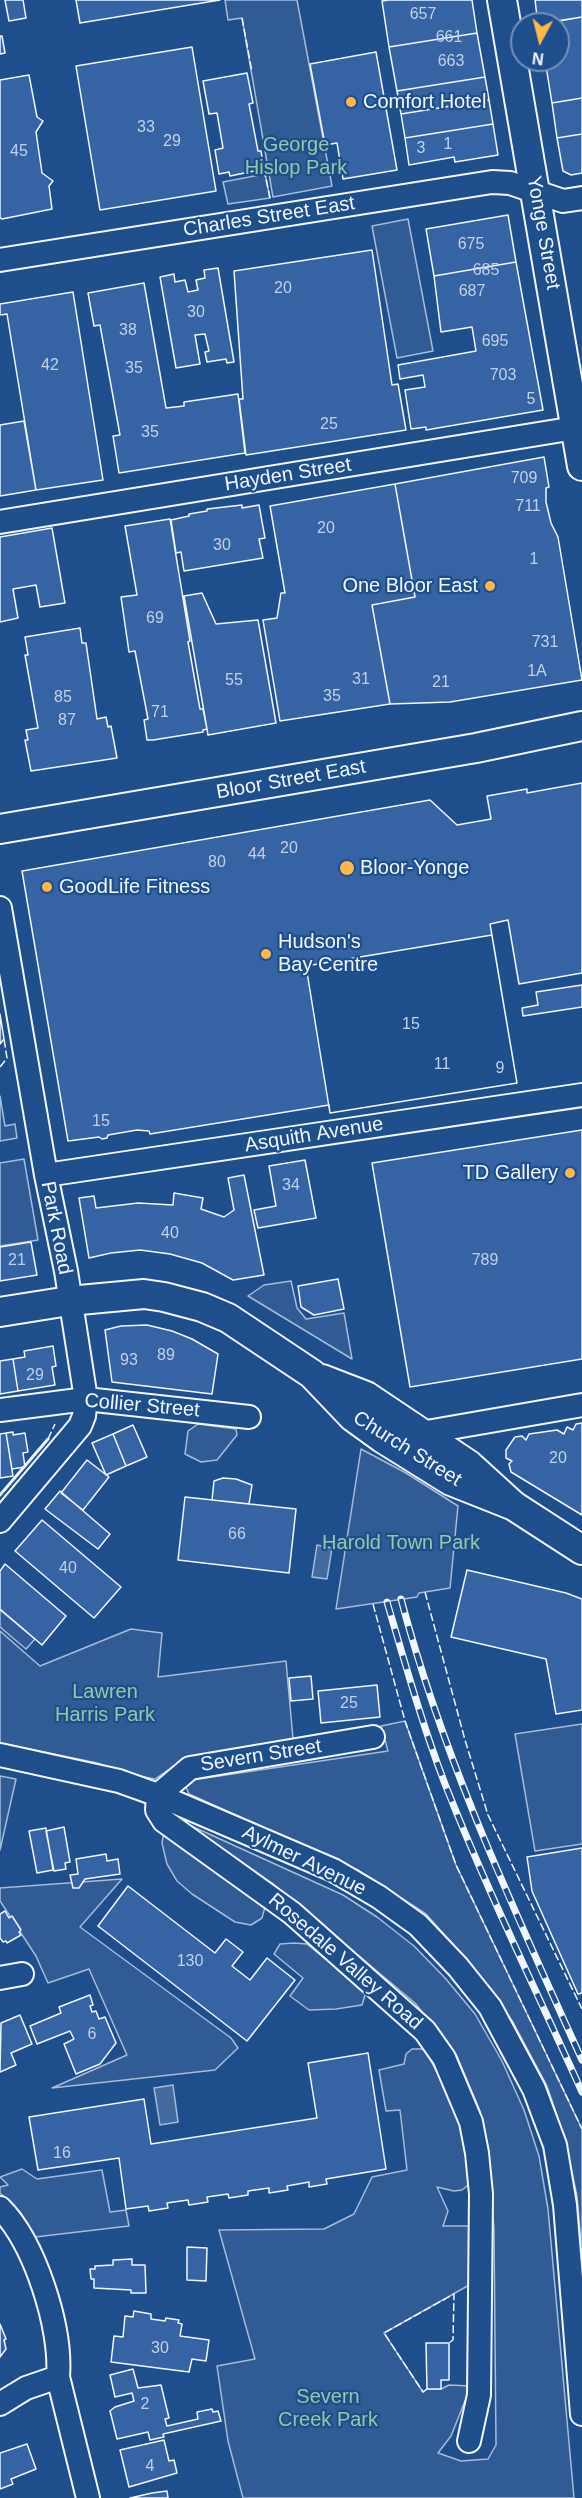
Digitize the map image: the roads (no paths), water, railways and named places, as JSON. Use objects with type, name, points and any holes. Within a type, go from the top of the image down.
[{"type":"main road","name":"Yonge Street","points":[[502,0],[582,466]]},
{"type":"main road","name":"Bloor Street East","points":[[0,829],[476,748],[582,726]]},
{"type":"main road","name":"Church Street","points":[[0,1312],[69,1301],[144,1294],[202,1307],[228,1318],[312,1374],[366,1396],[469,1465],[514,1506],[582,1550]]},
{"type":"main road","name":"Church Street","points":[[312,1374],[353,1417],[382,1438],[451,1481],[514,1506]]},
{"type":"street","name":"Charles Street East","points":[[0,260],[492,182],[510,183],[563,201],[582,198]]},
{"type":"street","name":"Hayden Street","points":[[0,522],[575,428]]},
{"type":"street","name":"Park Road","points":[[0,908],[46,1175],[66,1271],[86,1399],[80,1426],[0,1521]]},
{"type":"street","name":"Asquith Avenue","points":[[46,1175],[582,1095]]},
{"type":"street","name":"Collier Street","points":[[0,1410],[86,1399],[249,1417]]},
{"type":"street","points":[[421,1433],[582,1405]]},
{"type":"street","name":"Severn Street","points":[[158,1795],[190,1768],[373,1737]]},
{"type":"street","points":[[0,1755],[118,1780],[158,1795]]},
{"type":"street","name":"Aylmer Avenue","points":[[158,1795],[333,1870],[379,1897],[418,1925],[490,2007],[534,2089],[555,2145],[565,2205],[582,2415]]},
{"type":"street","name":"Rosedale Valley Road","points":[[158,1795],[157,1810],[164,1821],[292,1913],[425,2031],[444,2058],[471,2122],[481,2194],[479,2396],[469,2441]]},
{"type":"street","points":[[0,1978],[22,1974]]},
{"type":"street","points":[[0,2208],[19,2230],[44,2289],[60,2356],[58,2377],[88,2498]]},
{"type":"street","points":[[0,2404],[26,2388],[58,2377]]},
{"type":"railway","points":[[401,1599],[418,1659],[459,1776],[506,1890],[582,2060]]},
{"type":"railway","points":[[387,1602],[421,1716],[445,1784],[494,1900],[582,2092]]},
{"type":"place","name":"Comfort Hotel","points":[[351,102]]},
{"type":"place","name":"One Bloor East","points":[[490,586]]},
{"type":"place","name":"Bloor-Yonge","points":[[347,868]]},
{"type":"place","name":"GoodLife Fitness","points":[[47,887]]},
{"type":"place","name":"Hudson's Bay Centre","points":[[266,954]]},
{"type":"place","name":"TD Gallery","points":[[570,1173]]},
{"type":"park label","name":"George Hislop Park","points":[[296,156]]},
{"type":"park label","name":"Harold Town Park","points":[[401,1543]]},
{"type":"park label","name":"Lawren Harris Park","points":[[105,1704]]},
{"type":"park label","name":"Severn Creek Park","points":[[328,2408]]}]
